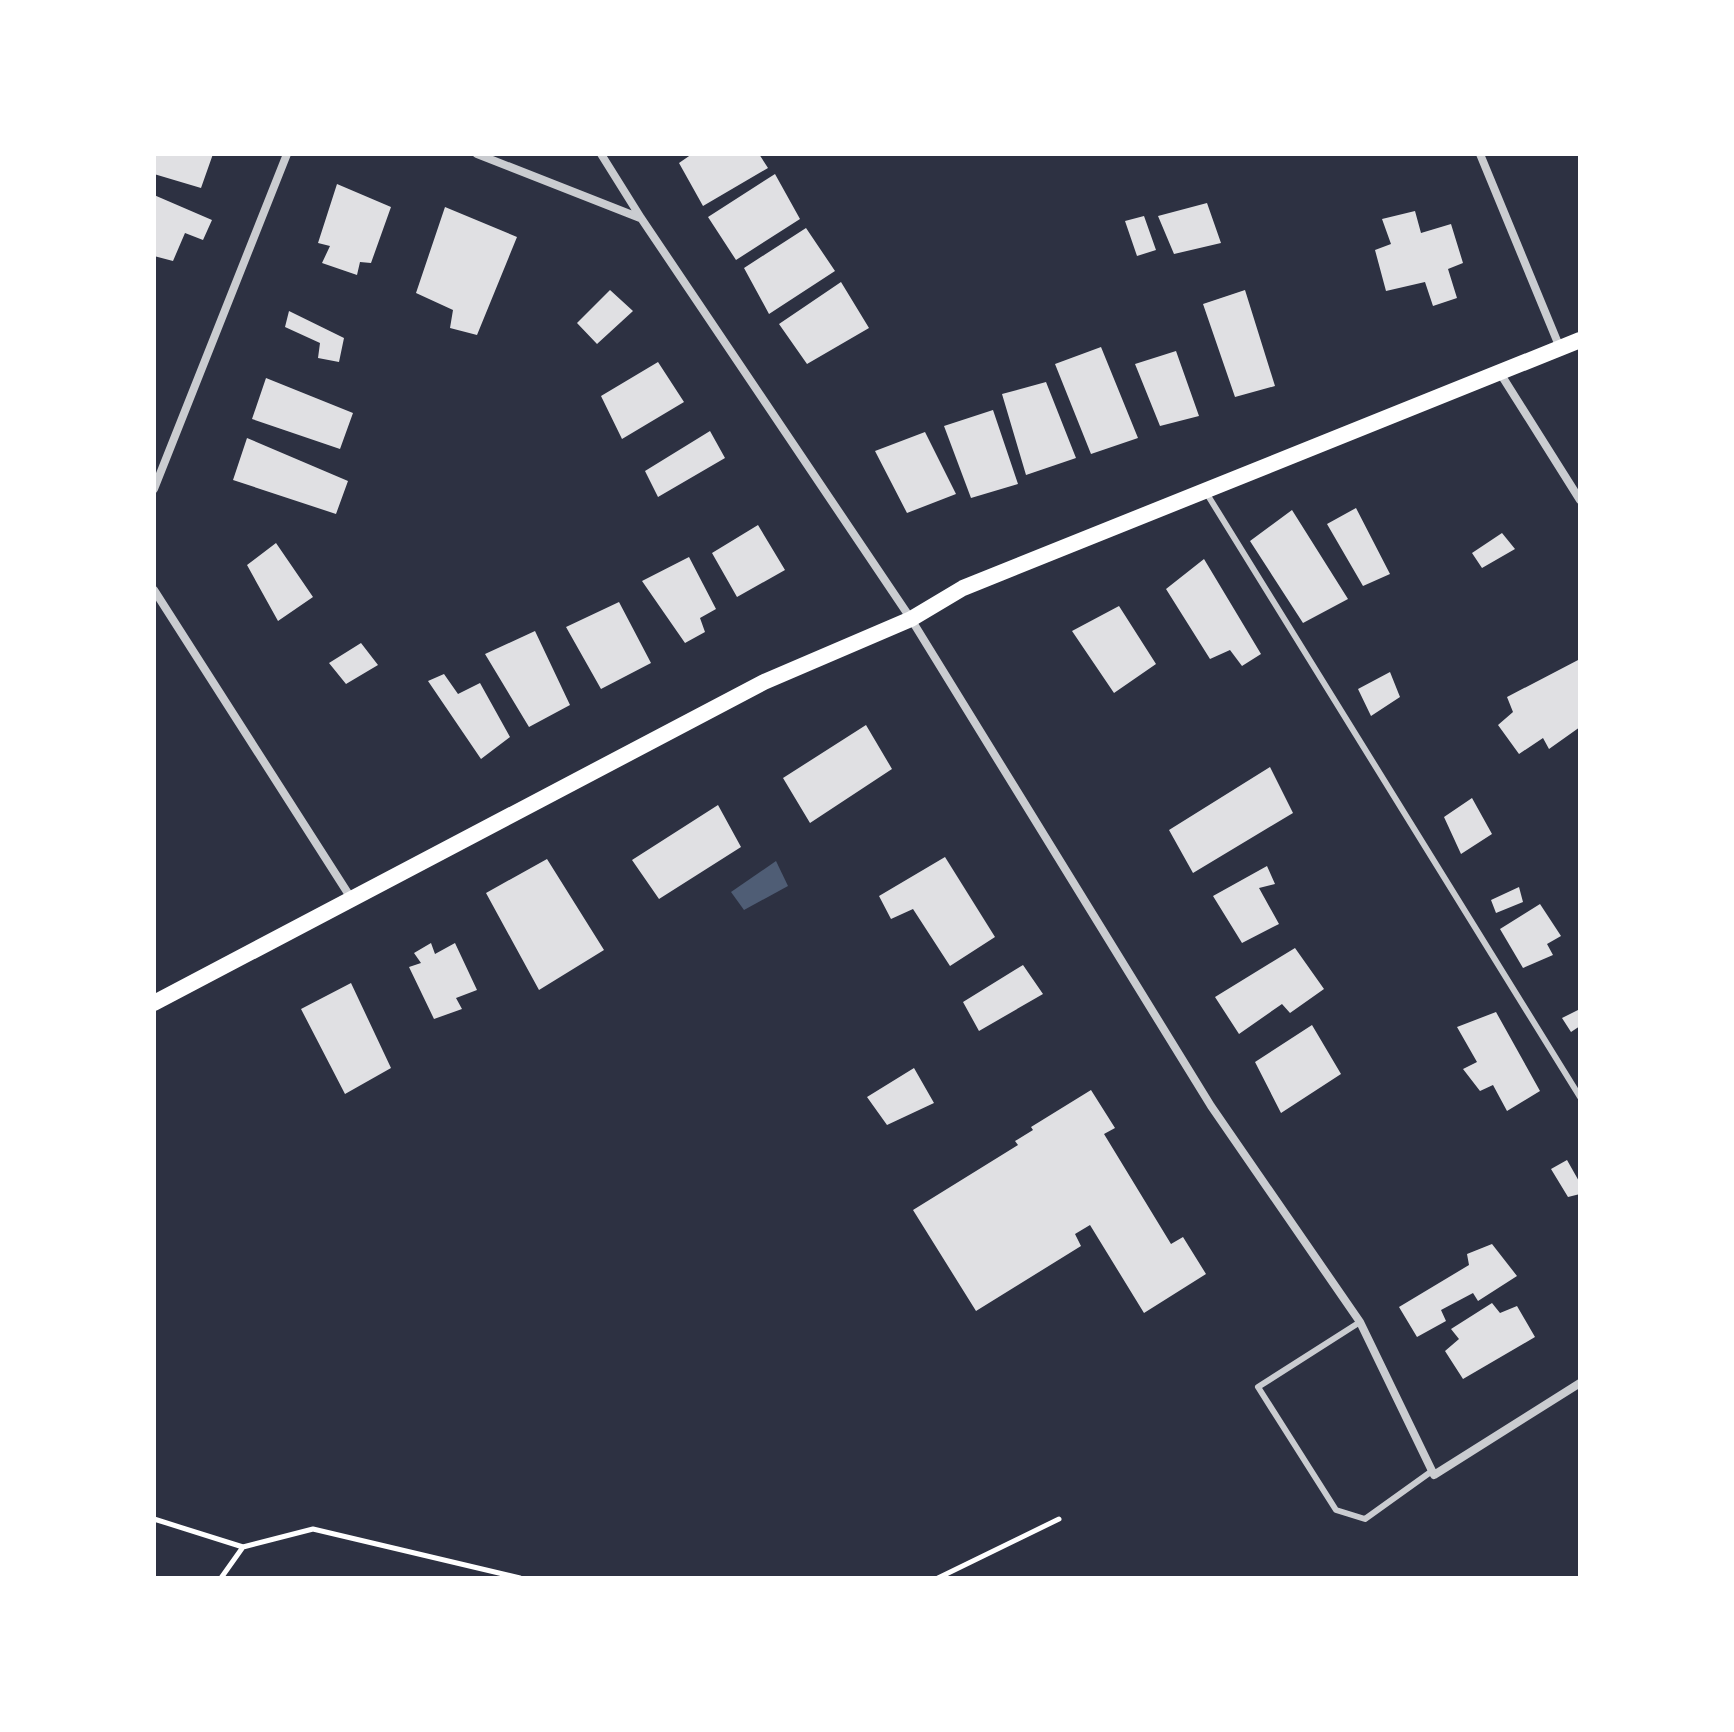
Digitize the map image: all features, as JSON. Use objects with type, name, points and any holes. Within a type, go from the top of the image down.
[{"type":"main road","points":[[154,1003],[764,682],[911,619],[963,588],[1580,340]]},
{"type":"street","points":[[154,489],[287,154]]},
{"type":"street","points":[[477,154],[641,218]]},
{"type":"street","points":[[601,154],[911,619],[1211,1106],[1360,1322],[1434,1475],[1580,1383]]},
{"type":"street","points":[[1480,154],[1560,348]]},
{"type":"street","points":[[1500,373],[1580,500]]},
{"type":"street","points":[[154,590],[351,898]]},
{"type":"lane","points":[[1206,490],[1580,1097]]},
{"type":"lane","points":[[1360,1322],[1258,1387],[1336,1510],[1365,1519],[1432,1471]]},
{"type":"path","points":[[154,1519],[243,1547],[313,1529],[520,1578]]},
{"type":"path","points":[[938,1578],[1059,1519]]},
{"type":"path","points":[[221,1578],[243,1547]]},
{"type":"water","points":[[776,861],[788,886],[744,910],[731,892]]},
{"type":"building","points":[[154,154],[213,154],[201,188],[154,174]]},
{"type":"building","points":[[692,154],[759,154],[768,168],[703,206],[679,163]]},
{"type":"building","points":[[775,174],[800,219],[736,260],[708,217]]},
{"type":"building","points":[[337,184],[391,207],[371,263],[360,262],[357,275],[322,263],[330,246],[318,243]]},
{"type":"building","points":[[154,195],[212,220],[203,240],[185,233],[173,261],[154,256]]},
{"type":"building","points":[[1207,203],[1221,243],[1174,254],[1158,216]]},
{"type":"building","points":[[445,207],[517,237],[477,335],[450,328],[453,310],[416,293]]},
{"type":"building","points":[[1415,211],[1421,233],[1451,224],[1463,263],[1448,269],[1457,298],[1433,306],[1425,282],[1386,291],[1375,250],[1391,244],[1382,219]]},
{"type":"building","points":[[1144,216],[1156,250],[1137,256],[1125,221]]},
{"type":"building","points":[[806,228],[835,271],[769,314],[744,268]]},
{"type":"building","points":[[841,282],[869,328],[807,364],[779,324]]},
{"type":"building","points":[[610,290],[633,311],[597,344],[577,323]]},
{"type":"building","points":[[1245,290],[1275,386],[1235,397],[1203,304]]},
{"type":"building","points":[[289,311],[344,338],[339,362],[318,358],[320,343],[285,327]]},
{"type":"building","points":[[1101,347],[1138,438],[1091,454],[1055,364]]},
{"type":"building","points":[[1176,351],[1199,416],[1160,426],[1135,364]]},
{"type":"building","points":[[658,362],[684,402],[622,439],[601,396]]},
{"type":"building","points":[[266,378],[353,413],[340,449],[252,419]]},
{"type":"building","points":[[1046,382],[1076,458],[1026,475],[1002,394]]},
{"type":"building","points":[[993,410],[1018,484],[971,498],[944,426]]},
{"type":"building","points":[[710,431],[725,458],[658,497],[645,471]]},
{"type":"building","points":[[925,432],[956,494],[907,513],[875,451]]},
{"type":"building","points":[[247,438],[348,481],[336,514],[233,480]]},
{"type":"building","points":[[1356,508],[1390,574],[1363,586],[1327,524]]},
{"type":"building","points":[[1292,510],[1348,599],[1303,623],[1250,541]]},
{"type":"building","points":[[758,525],[785,570],[737,597],[712,553]]},
{"type":"building","points":[[1502,533],[1515,549],[1482,568],[1472,553]]},
{"type":"building","points":[[276,543],[313,597],[278,621],[247,565]]},
{"type":"building","points":[[689,557],[716,609],[700,618],[705,632],[685,643],[642,581]]},
{"type":"building","points":[[1204,559],[1261,654],[1242,666],[1230,650],[1210,659],[1166,589]]},
{"type":"building","points":[[619,602],[651,663],[601,689],[566,627]]},
{"type":"building","points":[[1119,606],[1156,664],[1114,693],[1072,631]]},
{"type":"building","points":[[535,631],[570,705],[529,727],[485,654]]},
{"type":"building","points":[[361,643],[378,665],[346,684],[329,663]]},
{"type":"building","points":[[1580,659],[1580,727],[1549,749],[1543,738],[1519,754],[1498,725],[1513,712],[1507,697]]},
{"type":"building","points":[[1390,672],[1400,697],[1371,716],[1358,689]]},
{"type":"building","points":[[444,674],[458,694],[480,683],[510,737],[481,759],[428,681]]},
{"type":"building","points":[[866,725],[892,769],[810,823],[783,778]]},
{"type":"building","points":[[1270,767],[1293,813],[1193,873],[1169,830]]},
{"type":"building","points":[[1472,798],[1492,834],[1461,854],[1444,817]]},
{"type":"building","points":[[718,805],[741,847],[659,899],[632,860]]},
{"type":"building","points":[[945,857],[995,937],[950,966],[913,909],[891,919],[879,896]]},
{"type":"building","points":[[547,859],[604,950],[539,990],[486,893]]},
{"type":"building","points":[[1267,866],[1275,884],[1259,888],[1279,924],[1242,943],[1213,896]]},
{"type":"building","points":[[1519,887],[1523,902],[1496,913],[1491,900]]},
{"type":"building","points":[[1540,904],[1561,936],[1547,944],[1553,955],[1523,968],[1500,929]]},
{"type":"building","points":[[431,943],[435,954],[455,943],[477,990],[456,998],[462,1009],[434,1019],[409,967],[421,963],[414,953]]},
{"type":"building","points":[[1295,948],[1324,989],[1290,1013],[1282,1004],[1239,1034],[1215,997]]},
{"type":"building","points":[[1023,965],[1043,994],[979,1031],[963,1002]]},
{"type":"building","points":[[351,983],[391,1068],[345,1094],[301,1009]]},
{"type":"building","points":[[1580,1009],[1580,1026],[1571,1032],[1562,1018]]},
{"type":"building","points":[[1496,1012],[1540,1091],[1507,1111],[1493,1085],[1480,1091],[1463,1069],[1477,1062],[1457,1027]]},
{"type":"building","points":[[1312,1025],[1341,1074],[1281,1113],[1255,1062]]},
{"type":"building","points":[[914,1068],[934,1103],[887,1125],[867,1097]]},
{"type":"building","points":[[1091,1090],[1115,1128],[1104,1134],[1171,1244],[1183,1237],[1206,1274],[1144,1313],[1090,1225],[1075,1234],[1081,1246],[976,1311],[913,1210],[1018,1145],[1015,1141],[1033,1130],[1031,1127]]},
{"type":"building","points":[[1567,1160],[1580,1183],[1580,1194],[1568,1197],[1551,1169]]},
{"type":"building","points":[[1492,1244],[1517,1276],[1478,1301],[1473,1293],[1441,1310],[1446,1321],[1417,1337],[1399,1307],[1469,1265],[1467,1254]]},
{"type":"building","points":[[1492,1303],[1500,1313],[1517,1306],[1535,1337],[1463,1379],[1445,1351],[1459,1339],[1451,1329]]}]
